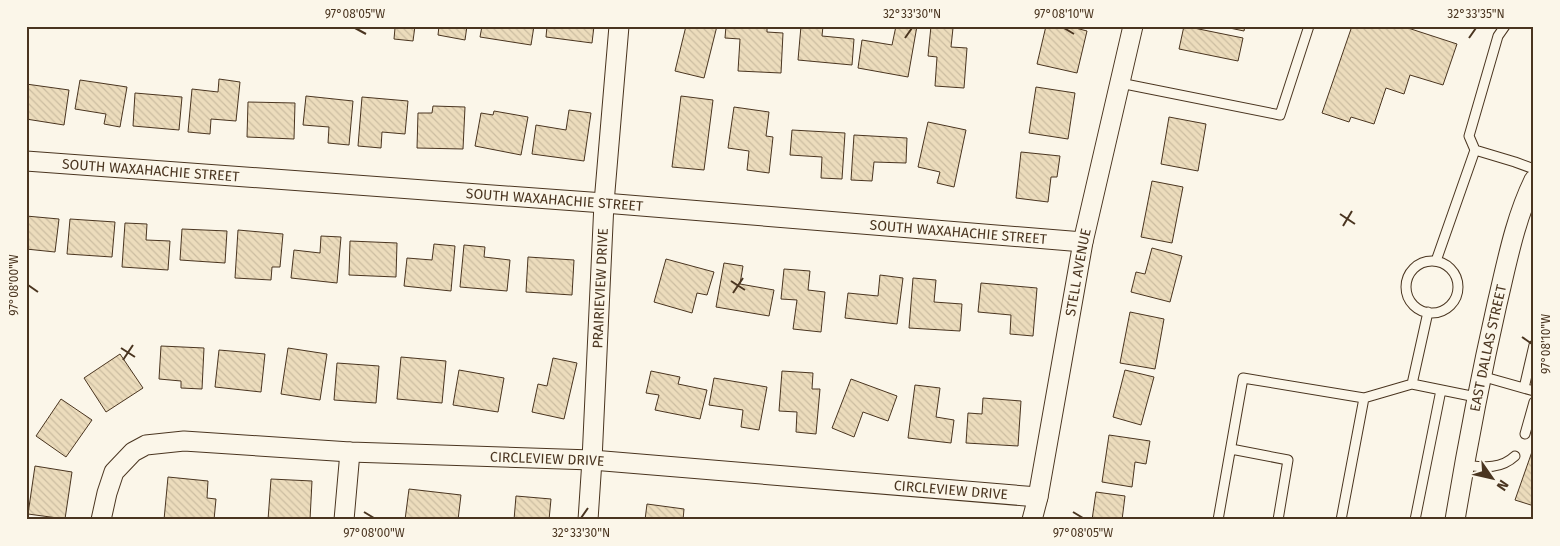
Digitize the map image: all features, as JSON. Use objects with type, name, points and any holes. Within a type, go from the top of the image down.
[{"type":"street","name":"PRAIRIEVIEW DRIVE","points":[[588,520],[604,203],[619,26]]},
{"type":"street","name":"STELL AVENUE","points":[[1032,520],[1038,497],[1084,242],[1133,26]]},
{"type":"street","name":"SOUTH WAXAHACHIE STREET","points":[[26,161],[604,203],[1084,242]]},
{"type":"street","name":"EAST DALLAS STREET","points":[[1455,520],[1476,397],[1513,235],[1529,201],[1534,180]]},
{"type":"street","name":"CIRCLEVIEW DRIVE","points":[[101,520],[106,493],[114,472],[133,452],[146,445],[184,441],[350,452],[592,460],[1038,497]]},
{"type":"street","points":[[344,520],[350,452]]},
{"type":"lane","points":[[1120,83],[1280,115],[1309,26]]},
{"type":"lane","points":[[1436,261],[1475,150],[1469,136],[1498,36],[1505,26]]},
{"type":"lane","points":[[1475,150],[1534,169]]},
{"type":"lane","points":[[1436,261],[1451,268],[1458,283],[1458,291],[1451,305],[1444,310],[1428,312],[1420,310],[1408,296],[1408,278],[1419,265],[1436,261]]},
{"type":"lane","points":[[1412,384],[1428,312]]},
{"type":"lane","points":[[1481,376],[1529,390],[1534,345]]},
{"type":"lane","points":[[1218,520],[1244,378],[1364,398],[1412,384],[1476,397]]},
{"type":"lane","points":[[1415,520],[1441,390]]},
{"type":"lane","points":[[1341,520],[1364,398]]},
{"type":"lane","points":[[1525,434],[1534,402]]},
{"type":"lane","points":[[1231,450],[1288,460],[1278,520]]},
{"type":"lane","points":[[1464,465],[1499,466],[1509,462],[1515,456]]},
{"type":"building","points":[[375,26],[415,26],[413,41],[394,39],[395,28]]},
{"type":"building","points":[[439,26],[467,26],[465,40],[438,35]]},
{"type":"building","points":[[482,26],[534,26],[531,45],[480,37]]},
{"type":"building","points":[[547,26],[594,26],[592,43],[546,37]]},
{"type":"building","points":[[686,26],[717,26],[704,78],[675,71]]},
{"type":"building","points":[[726,26],[767,26],[767,32],[783,33],[781,73],[738,71],[740,39],[725,38]]},
{"type":"building","points":[[801,26],[823,26],[822,36],[854,39],[852,65],[798,60]]},
{"type":"building","points":[[896,26],[917,26],[908,77],[858,68],[862,40],[892,45]]},
{"type":"building","points":[[931,26],[953,28],[951,47],[967,48],[964,88],[935,86],[937,57],[928,56]]},
{"type":"building","points":[[1046,26],[1068,26],[1087,31],[1077,73],[1037,64]]},
{"type":"building","points":[[1184,26],[1243,38],[1238,61],[1179,49]]},
{"type":"building","points":[[1220,26],[1245,26],[1244,31]]},
{"type":"building","points":[[1352,26],[1409,26],[1408,28],[1457,44],[1443,85],[1410,75],[1404,94],[1386,88],[1374,124],[1351,117],[1349,122],[1322,113]]},
{"type":"building","points":[[219,79],[240,82],[236,121],[211,119],[210,134],[188,132],[192,89],[218,92]]},
{"type":"building","points":[[80,80],[127,87],[120,127],[104,124],[106,114],[75,109]]},
{"type":"building","points":[[26,84],[69,90],[64,125],[26,119]]},
{"type":"building","points":[[1036,87],[1075,93],[1068,139],[1029,133]]},
{"type":"building","points":[[135,93],[182,97],[179,130],[133,126]]},
{"type":"building","points":[[306,96],[353,101],[349,145],[328,143],[329,127],[303,125]]},
{"type":"building","points":[[681,96],[713,100],[704,170],[672,167]]},
{"type":"building","points":[[362,97],[408,101],[405,134],[382,132],[381,148],[358,146]]},
{"type":"building","points":[[248,102],[295,103],[294,139],[247,137]]},
{"type":"building","points":[[433,106],[465,107],[463,149],[417,148],[418,113],[432,113]]},
{"type":"building","points":[[734,107],[769,112],[766,136],[773,137],[769,173],[747,170],[749,151],[728,148]]},
{"type":"building","points":[[569,110],[591,113],[584,161],[532,154],[536,125],[566,130]]},
{"type":"building","points":[[494,111],[528,117],[521,155],[475,146],[481,113],[493,115]]},
{"type":"building","points":[[1169,117],[1206,124],[1198,171],[1161,164]]},
{"type":"building","points":[[928,122],[966,130],[954,187],[937,183],[940,172],[918,167]]},
{"type":"building","points":[[792,130],[845,133],[842,179],[821,178],[822,157],[790,155]]},
{"type":"building","points":[[854,135],[907,138],[906,163],[874,162],[872,181],[851,180]]},
{"type":"building","points":[[1021,152],[1060,156],[1057,177],[1051,177],[1048,202],[1016,198]]},
{"type":"building","points":[[1152,181],[1183,187],[1172,243],[1141,237]]},
{"type":"building","points":[[26,216],[59,219],[55,252],[26,249]]},
{"type":"building","points":[[70,219],[115,222],[112,257],[67,254]]},
{"type":"building","points":[[125,223],[147,224],[146,240],[170,241],[168,270],[122,267]]},
{"type":"building","points":[[182,229],[227,231],[225,263],[180,260]]},
{"type":"building","points":[[238,230],[283,234],[280,267],[272,267],[271,280],[235,278]]},
{"type":"building","points":[[321,236],[341,237],[337,283],[291,278],[294,250],[320,253]]},
{"type":"building","points":[[350,241],[397,243],[396,277],[349,275]]},
{"type":"building","points":[[434,244],[455,246],[451,291],[404,286],[407,258],[432,260]]},
{"type":"building","points":[[464,245],[485,247],[484,257],[510,260],[507,291],[460,287]]},
{"type":"building","points":[[1152,248],[1182,256],[1170,302],[1131,292],[1136,272],[1145,274]]},
{"type":"building","points":[[528,257],[574,260],[572,295],[526,292]]},
{"type":"building","points":[[666,259],[714,272],[707,295],[697,293],[692,313],[654,302]]},
{"type":"building","points":[[724,263],[743,266],[740,284],[774,290],[769,316],[716,307]]},
{"type":"building","points":[[784,269],[810,271],[808,290],[825,292],[821,332],[793,329],[797,300],[781,299]]},
{"type":"building","points":[[880,275],[903,278],[897,324],[845,318],[848,293],[878,296]]},
{"type":"building","points":[[913,278],[936,280],[934,302],[962,304],[960,331],[909,328]]},
{"type":"building","points":[[981,283],[1037,288],[1033,336],[1010,334],[1011,315],[978,312]]},
{"type":"building","points":[[1130,312],[1164,319],[1155,369],[1120,363]]},
{"type":"building","points":[[161,346],[204,348],[202,389],[181,388],[181,381],[159,379]]},
{"type":"building","points":[[288,348],[327,354],[320,400],[281,394]]},
{"type":"building","points":[[219,350],[265,354],[261,392],[215,387]]},
{"type":"building","points":[[120,354],[143,388],[106,412],[84,378]]},
{"type":"building","points":[[401,357],[446,361],[442,403],[397,399]]},
{"type":"building","points":[[553,358],[577,363],[564,419],[532,412],[538,384],[547,386]]},
{"type":"building","points":[[337,363],[379,366],[376,403],[334,400]]},
{"type":"building","points":[[459,370],[504,378],[498,412],[453,405]]},
{"type":"building","points":[[1125,370],[1154,377],[1141,425],[1113,417]]},
{"type":"building","points":[[651,371],[680,377],[678,384],[707,390],[700,419],[655,410],[659,395],[646,393]]},
{"type":"building","points":[[782,371],[813,373],[812,389],[820,389],[816,434],[796,432],[797,412],[779,411]]},
{"type":"building","points":[[714,378],[767,387],[759,430],[741,427],[743,410],[709,405]]},
{"type":"building","points":[[851,379],[897,396],[888,421],[863,412],[854,437],[832,428]]},
{"type":"building","points":[[915,385],[940,388],[936,417],[954,420],[951,443],[908,438]]},
{"type":"building","points":[[983,398],[1021,401],[1018,446],[966,443],[968,413],[982,414]]},
{"type":"building","points":[[61,399],[92,420],[66,457],[36,436]]},
{"type":"building","points":[[1109,435],[1150,441],[1146,464],[1135,462],[1132,487],[1102,482]]},
{"type":"building","points":[[1534,446],[1534,506],[1515,500]]},
{"type":"building","points":[[35,466],[72,472],[65,519],[28,514]]},
{"type":"building","points":[[168,477],[208,481],[207,498],[216,499],[214,520],[164,520]]},
{"type":"building","points":[[271,479],[312,481],[310,520],[268,520]]},
{"type":"building","points":[[409,489],[461,495],[458,520],[405,520]]},
{"type":"building","points":[[1096,492],[1125,496],[1122,520],[1092,520]]},
{"type":"building","points":[[516,496],[551,499],[549,520],[514,520]]},
{"type":"building","points":[[647,504],[684,509],[683,520],[645,520]]}]
